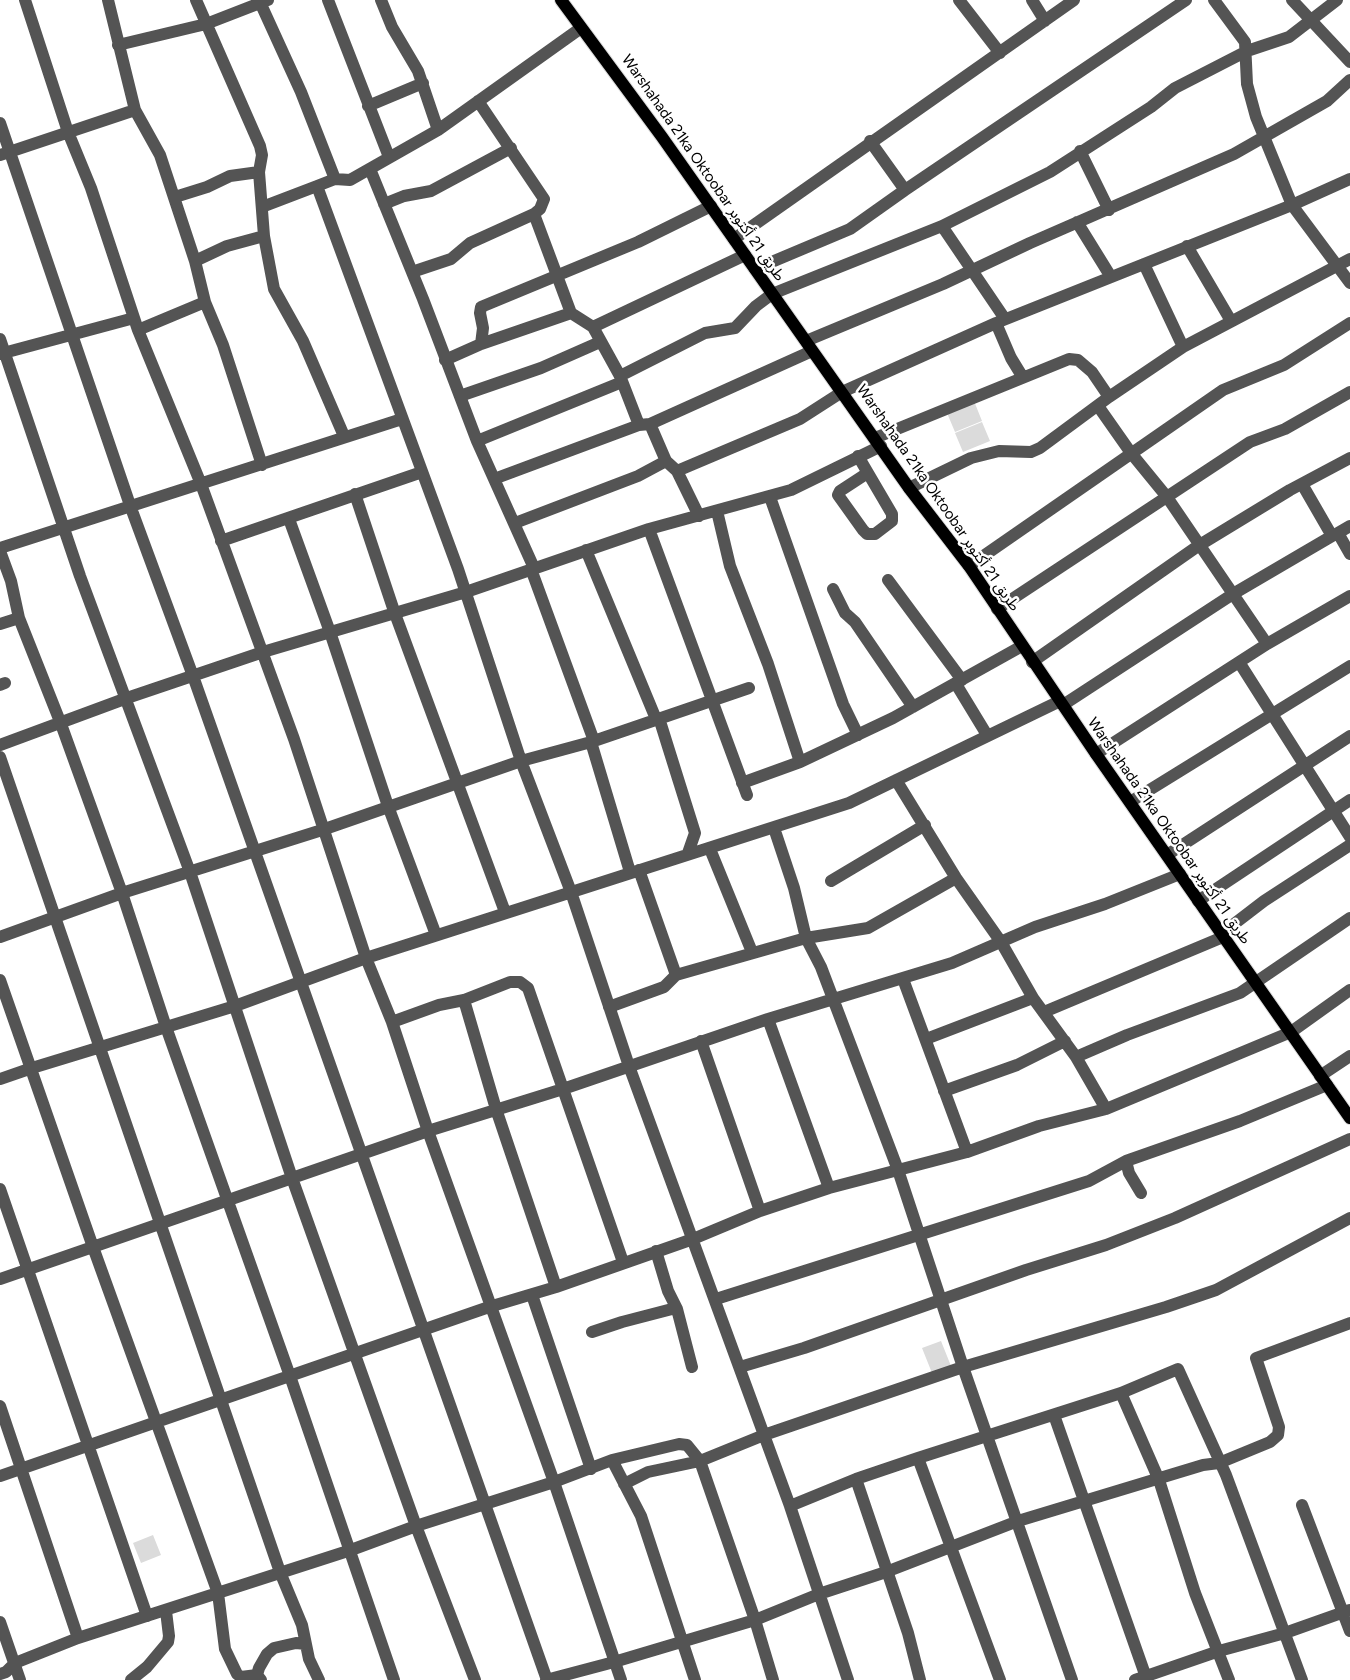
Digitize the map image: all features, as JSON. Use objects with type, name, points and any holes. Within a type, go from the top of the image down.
[{"type":"main road","name":"Warshahada 21ka Oktoobar طريق 21 أكتوبر","points":[[562,0],[662,136],[909,488],[970,566],[1032,662],[1350,1118]]},
{"type":"street","points":[[25,0],[68,132],[91,188],[136,324],[201,484],[294,739],[322,830],[366,958],[392,1022],[489,1307],[554,1482],[621,1680]]},
{"type":"street","points":[[108,0],[134,110],[160,155],[195,261],[205,302],[223,346],[262,465]]},
{"type":"street","points":[[196,0],[260,146],[262,155],[259,172],[264,236],[274,289],[303,341],[344,436]]},
{"type":"street","points":[[328,0],[389,157]]},
{"type":"street","points":[[381,0],[392,27],[418,71],[438,130]]},
{"type":"street","points":[[959,0],[1000,53]]},
{"type":"street","points":[[1032,0],[1045,21]]},
{"type":"street","points":[[734,239],[870,141],[1000,53],[1074,0]]},
{"type":"street","points":[[755,269],[850,229],[1186,0]]},
{"type":"street","points":[[1214,0],[1240,35],[1247,50],[1248,84],[1256,117],[1292,205],[1350,283]]},
{"type":"street","points":[[1292,0],[1350,62]]},
{"type":"street","points":[[477,441],[621,379],[705,333],[735,328],[756,306],[772,294],[942,226],[1050,172],[1151,107],[1175,88],[1247,50],[1289,37],[1337,0]]},
{"type":"street","points":[[118,45],[206,24],[262,1],[301,92],[335,179]]},
{"type":"street","points":[[262,207],[335,179],[350,180],[370,169],[438,130],[581,28]]},
{"type":"street","points":[[494,480],[644,424],[1077,222],[1109,210],[1265,139],[1327,101],[1350,80]]},
{"type":"street","points":[[368,106],[423,84]]},
{"type":"street","points":[[412,272],[451,259],[470,243],[534,214],[540,209],[544,199],[478,101]]},
{"type":"street","points":[[5,154],[134,110]]},
{"type":"street","points":[[0,123],[5,154],[72,334],[131,508],[255,851],[360,1155],[425,1330],[546,1680],[755,1620],[819,1594],[886,1572],[1018,1521],[1087,1502],[1203,1465],[1219,1463],[1270,1442],[1278,1435],[1278,1420],[1256,1358],[1350,1323]]},
{"type":"street","points":[[870,141],[905,190]]},
{"type":"street","points":[[384,204],[404,196],[431,191],[511,148]]},
{"type":"street","points":[[1080,151],[1109,210]]},
{"type":"street","points":[[370,169],[477,441],[514,523],[532,569],[592,741],[634,871],[676,974]]},
{"type":"street","points":[[175,197],[207,187],[230,176],[259,172]]},
{"type":"street","points":[[677,471],[800,418],[842,392],[1000,321],[1292,205],[1350,179]]},
{"type":"street","points":[[317,186],[466,592],[521,761],[571,892],[629,1066],[716,1299],[790,1506],[848,1680]]},
{"type":"street","points":[[480,344],[483,328],[481,307],[638,242],[711,206]]},
{"type":"street","points":[[534,214],[571,313],[593,328],[644,424],[666,461],[677,471],[699,516]]},
{"type":"street","points":[[1077,222],[1111,278]]},
{"type":"street","points":[[942,226],[973,270],[1000,321],[1011,358],[1022,376]]},
{"type":"street","points":[[195,261],[227,246],[264,236]]},
{"type":"street","points":[[1187,246],[1231,321]]},
{"type":"street","points":[[593,328],[745,255]]},
{"type":"street","points":[[909,488],[971,458],[999,451],[1031,452],[1183,347],[1350,258]]},
{"type":"street","points":[[1144,264],[1183,347]]},
{"type":"street","points":[[2,353],[72,334],[136,324],[205,302]]},
{"type":"street","points":[[445,360],[480,344],[571,313]]},
{"type":"street","points":[[970,566],[1223,390],[1284,365],[1350,323]]},
{"type":"street","points":[[0,339],[2,353],[80,576],[127,698],[190,872],[292,1178],[416,1526],[474,1680]]},
{"type":"street","points":[[460,396],[541,368],[600,342]]},
{"type":"street","points":[[0,746],[127,698],[263,652],[394,611],[466,592],[649,529],[770,497],[820,478],[878,442],[997,390],[1022,376],[1069,359],[1078,360],[1092,372],[1108,397]]},
{"type":"street","points":[[997,609],[1250,442],[1285,429],[1350,392]]},
{"type":"street","points":[[1098,406],[1131,453],[1167,497],[1198,546],[1266,644]]},
{"type":"street","points":[[394,1680],[351,1550],[166,1027],[122,893],[61,724],[5,582],[0,550],[64,526],[131,508],[402,418]]},
{"type":"street","points":[[858,456],[866,474],[892,514],[892,521],[875,534],[867,534],[863,530],[838,495],[840,491],[866,474]]},
{"type":"street","points":[[1032,662],[1198,546],[1302,484],[1350,458]]},
{"type":"street","points":[[514,523],[638,476],[666,461]]},
{"type":"street","points":[[221,541],[422,472]]},
{"type":"street","points":[[1302,484],[1350,554]]},
{"type":"street","points":[[355,494],[394,611],[505,912]]},
{"type":"street","points":[[770,497],[843,704],[858,735]]},
{"type":"street","points":[[717,511],[730,566],[768,664],[800,762]]},
{"type":"street","points":[[289,519],[330,632],[388,806],[436,935]]},
{"type":"street","points":[[0,1079],[235,1006],[366,958],[505,912],[688,853],[710,849],[849,803],[987,735],[1062,703],[1233,594],[1350,526]]},
{"type":"street","points":[[649,529],[744,789],[913,707],[1022,646]]},
{"type":"street","points":[[586,550],[657,719],[695,833],[688,853]]},
{"type":"street","points":[[888,580],[959,682],[987,735]]},
{"type":"street","points":[[833,588],[845,613],[855,622],[913,707]]},
{"type":"street","points":[[1096,754],[1266,644],[1350,596]]},
{"type":"street","points":[[0,624],[20,618]]},
{"type":"street","points":[[1239,662],[1332,811],[1350,836]]},
{"type":"street","points":[[1130,802],[1350,666]]},
{"type":"street","points":[[0,937],[122,893],[322,830],[521,761],[592,741],[749,688]]},
{"type":"street","points":[[1168,855],[1304,764],[1350,736]]},
{"type":"street","points":[[0,756],[220,1400],[280,1572],[302,1625],[309,1659],[319,1680]]},
{"type":"street","points":[[896,780],[956,878],[1001,942],[1033,998],[1076,1057],[1106,1109]]},
{"type":"street","points":[[1198,901],[1350,800]]},
{"type":"street","points":[[830,881],[925,825]]},
{"type":"street","points":[[774,828],[794,888],[806,938],[821,967],[898,1170],[962,1367],[1018,1521],[1072,1680]]},
{"type":"street","points":[[1044,1012],[1222,935],[1264,901],[1350,845]]},
{"type":"street","points":[[710,849],[752,952]]},
{"type":"street","points":[[0,1279],[428,1131],[562,1089],[768,1019],[903,979],[1180,874]]},
{"type":"street","points":[[609,1007],[664,987],[676,974],[806,938],[868,928],[956,878]]},
{"type":"street","points":[[1076,1057],[1256,985],[1350,918]]},
{"type":"street","points":[[903,979],[967,1152]]},
{"type":"street","points":[[0,980],[155,1422],[218,1593],[225,1649],[235,1672],[242,1677],[259,1677],[259,1668],[267,1654],[274,1648],[296,1643],[306,1644]]},
{"type":"street","points":[[392,1022],[439,1005],[464,1000],[510,982],[520,982],[528,988],[623,1262]]},
{"type":"street","points":[[0,1476],[489,1307],[556,1287],[693,1239],[760,1211],[829,1188],[967,1152],[1039,1126],[1106,1109],[1291,1032],[1350,990]]},
{"type":"street","points":[[926,1039],[1033,998]]},
{"type":"street","points":[[464,1000],[496,1109],[556,1287]]},
{"type":"street","points":[[768,1019],[829,1188]]},
{"type":"street","points":[[702,1041],[760,1211]]},
{"type":"street","points":[[944,1091],[1017,1065],[1065,1042]]},
{"type":"street","points":[[716,1299],[1089,1181],[1126,1161],[1240,1121],[1323,1080],[1350,1056]]},
{"type":"street","points":[[740,1366],[804,1348],[1054,1260],[1106,1245],[1183,1214],[1350,1140]]},
{"type":"street","points":[[1126,1161],[1129,1173],[1141,1193]]},
{"type":"street","points":[[0,1188],[147,1616]]},
{"type":"street","points":[[624,1484],[648,1472],[700,1461],[764,1435],[962,1367],[1166,1308],[1216,1290],[1350,1218]]},
{"type":"street","points":[[656,1252],[668,1291],[677,1310],[692,1367]]},
{"type":"street","points":[[532,1295],[591,1469]]},
{"type":"street","points":[[592,1332],[672,1309],[677,1310]]},
{"type":"street","points":[[790,1506],[856,1479],[1122,1393],[1178,1369],[1226,1475],[1302,1680]]},
{"type":"street","points":[[1122,1393],[1139,1438],[1159,1480],[1196,1593],[1220,1651],[1229,1680]]},
{"type":"street","points":[[0,1406],[78,1638]]},
{"type":"street","points":[[1054,1415],[1087,1502],[1143,1679],[1220,1651],[1285,1634],[1346,1612]]},
{"type":"street","points":[[0,1674],[6,1672],[15,1663],[78,1638],[351,1550],[416,1526],[554,1482],[612,1460],[679,1444],[687,1445],[700,1461],[755,1620],[773,1680]]},
{"type":"street","points":[[918,1458],[1000,1680]]},
{"type":"street","points":[[612,1460],[634,1499],[641,1516],[695,1680]]},
{"type":"street","points":[[856,1479],[908,1633],[920,1680]]},
{"type":"street","points":[[1302,1504],[1346,1612],[1350,1631]]},
{"type":"street","points":[[131,1680],[140,1675],[168,1642],[166,1611]]},
{"type":"street","points":[[0,1622],[20,1680]]},
{"type":"shaded area","points":[[974,401],[982,421],[955,432],[947,413]]},
{"type":"shaded area","points":[[982,422],[990,441],[963,452],[955,433]]},
{"type":"shaded area","points":[[941,1341],[951,1366],[932,1373],[922,1348]]},
{"type":"shaded area","points":[[153,1535],[161,1555],[141,1563],[133,1543]]}]
